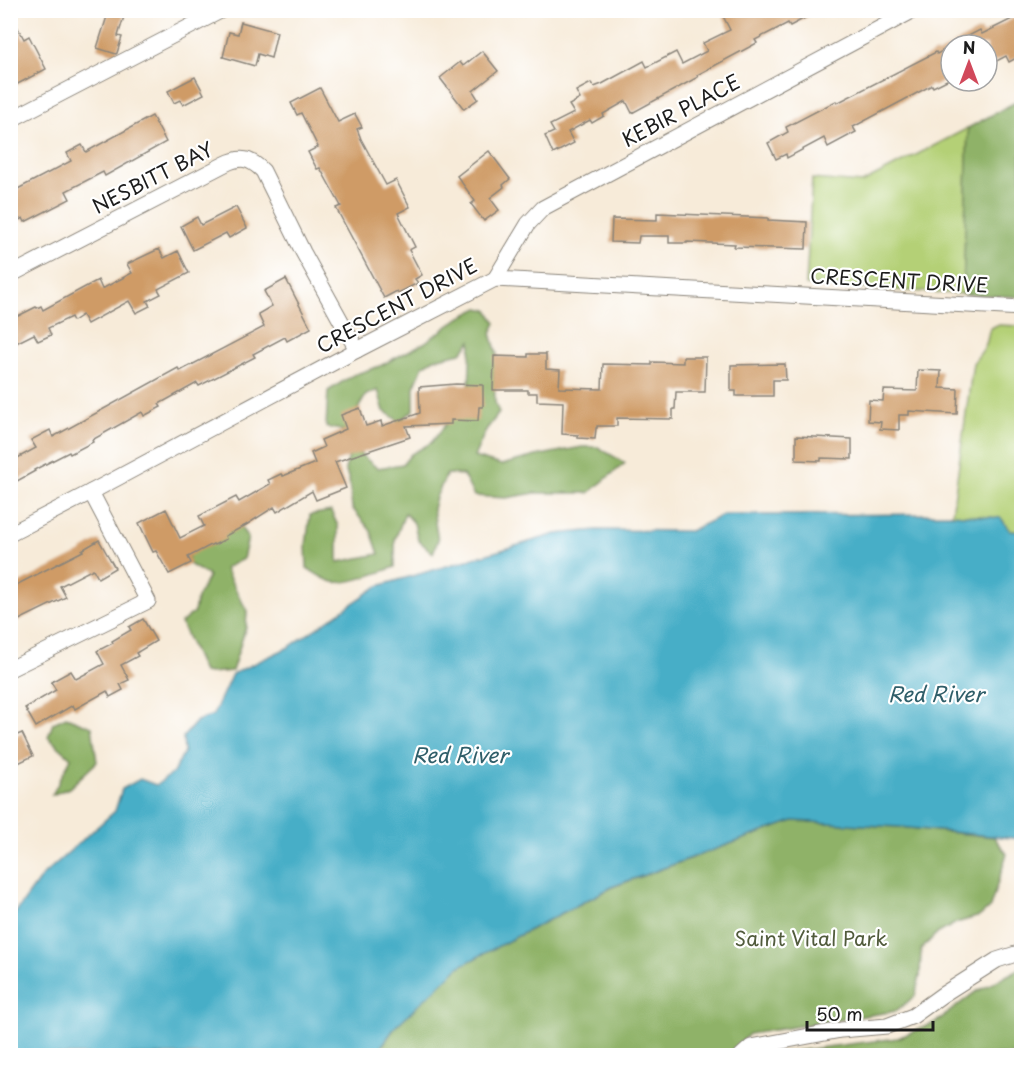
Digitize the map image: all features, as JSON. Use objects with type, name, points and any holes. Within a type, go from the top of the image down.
[{"type":"street","points":[[10,120],[222,10]]},
{"type":"street","name":"KEBIR PLACE","points":[[495,279],[528,224],[543,208],[914,10]]},
{"type":"street","name":"NESBITT BAY","points":[[10,275],[235,159],[244,159],[257,165],[263,171],[303,252],[357,350]]},
{"type":"street","name":"CRESCENT DRIVE","points":[[10,534],[495,279],[1022,308]]},
{"type":"street","points":[[10,669],[148,601],[91,492]]},
{"type":"street","points":[[741,1056],[751,1047],[841,1030],[887,1026],[913,1016],[942,994],[997,960],[1022,952]]},
{"type":"green space","points":[[1021,99],[1021,297],[963,294],[968,128]]},
{"type":"green space","points":[[968,128],[963,294],[806,285],[812,179],[862,183]]},
{"type":"green space","points":[[479,308],[488,310],[496,323],[491,333],[497,354],[494,375],[495,402],[499,413],[486,430],[474,457],[501,465],[582,447],[598,447],[625,463],[589,493],[535,493],[506,498],[474,496],[463,475],[447,474],[433,509],[438,540],[433,553],[418,540],[414,523],[405,513],[395,540],[395,567],[347,582],[326,580],[307,568],[306,545],[310,515],[331,511],[338,526],[338,562],[379,554],[371,531],[352,508],[349,480],[345,469],[352,447],[377,468],[403,464],[411,454],[431,443],[461,405],[469,389],[471,341],[461,353],[434,359],[423,366],[414,387],[414,410],[399,421],[384,411],[378,390],[366,395],[345,431],[326,427],[328,391],[353,375],[380,366],[424,343],[461,317]]},
{"type":"green space","points":[[997,325],[1021,326],[1021,532],[1010,531],[1001,518],[952,514],[973,363],[987,342],[990,329]]},
{"type":"green space","points":[[240,526],[248,538],[243,559],[225,568],[247,611],[246,627],[232,671],[203,672],[181,623],[194,612],[197,598],[209,576],[189,564],[187,540]]},
{"type":"green space","points":[[66,717],[92,727],[97,762],[69,788],[52,795],[71,758],[48,737],[53,723]]},
{"type":"green space","name":"Saint Vital Park","points":[[793,821],[899,827],[994,837],[1007,854],[990,907],[980,916],[956,923],[935,935],[921,950],[920,976],[915,996],[896,1011],[749,1034],[730,1055],[375,1056],[396,1026],[460,966],[615,886]]},
{"type":"green space","points":[[1021,968],[1021,1055],[762,1055],[898,1038],[936,1022],[974,993]]},
{"type":"water","name":"Red River","points":[[952,514],[1001,518],[1010,531],[1021,532],[1021,839],[899,827],[793,821],[614,886],[460,966],[396,1026],[375,1055],[11,1055],[11,919],[42,876],[115,811],[122,789],[140,779],[156,785],[173,773],[184,752],[183,737],[197,721],[213,715],[232,674],[289,647],[378,586],[556,534],[597,530],[690,531],[723,515]]},
{"type":"building","points":[[109,10],[126,10],[118,36],[122,37],[116,54],[97,48]]},
{"type":"building","points":[[720,10],[820,10],[790,26],[788,23],[755,40],[757,43],[632,113],[626,101],[592,123],[590,120],[568,132],[574,143],[553,154],[545,136],[554,132],[550,125],[574,113],[569,105],[580,99],[576,91],[591,83],[594,87],[602,84],[644,61],[647,67],[676,52],[682,64],[707,51],[703,43],[730,30]]},
{"type":"building","points":[[10,13],[24,39],[29,36],[46,69],[10,88]]},
{"type":"building","points":[[1022,14],[1022,55],[1009,62],[1006,56],[999,60],[999,33],[984,33]]},
{"type":"building","points":[[241,22],[277,32],[271,58],[258,54],[255,66],[223,57],[229,32],[238,34]]},
{"type":"building","points":[[482,51],[498,71],[473,91],[478,99],[464,109],[440,78],[460,62],[463,66]]},
{"type":"building","points":[[936,52],[939,53],[939,84],[933,87],[932,85],[853,127],[856,132],[828,147],[824,138],[787,158],[786,154],[776,159],[768,143],[788,132],[786,127]]},
{"type":"building","points":[[195,77],[204,94],[183,105],[180,100],[174,103],[168,91]]},
{"type":"building","points":[[320,88],[338,122],[355,114],[362,127],[357,129],[361,139],[386,185],[396,180],[410,207],[398,213],[415,247],[409,250],[422,275],[415,279],[418,283],[384,298],[336,208],[341,206],[320,168],[317,169],[308,152],[318,147],[301,113],[297,115],[291,103]]},
{"type":"building","points":[[152,116],[166,142],[105,176],[103,172],[66,191],[70,199],[25,222],[23,218],[19,220],[10,204],[10,193],[71,161],[67,153],[82,145],[86,152]]},
{"type":"building","points":[[489,151],[510,179],[490,198],[499,210],[484,221],[471,204],[475,201],[457,176]]},
{"type":"building","points":[[236,207],[247,228],[229,238],[226,233],[193,250],[181,226],[197,217],[201,225]]},
{"type":"building","points":[[657,213],[807,222],[806,249],[734,247],[735,244],[669,243],[669,236],[639,236],[638,243],[611,242],[612,219],[657,220]]},
{"type":"building","points":[[159,249],[164,258],[178,251],[189,273],[158,289],[161,294],[147,301],[150,306],[136,313],[129,301],[87,324],[82,315],[73,321],[71,317],[48,328],[51,335],[38,341],[34,334],[10,346],[10,320],[36,307],[41,306],[43,310],[98,280],[102,289],[132,273],[127,264]]},
{"type":"building","points":[[286,279],[311,328],[287,341],[285,337],[253,354],[255,357],[199,386],[197,383],[159,404],[161,407],[144,416],[142,412],[92,440],[93,442],[34,470],[10,485],[10,462],[36,448],[31,440],[50,430],[53,437],[178,368],[180,371],[264,327],[258,314],[272,306],[264,291]]},
{"type":"building","points":[[528,354],[546,354],[546,369],[560,370],[559,388],[602,389],[603,364],[683,363],[683,357],[706,357],[705,392],[676,392],[673,419],[617,418],[617,426],[597,426],[595,439],[578,438],[578,435],[562,434],[563,402],[537,401],[537,393],[528,393],[528,390],[493,390],[494,356],[528,357]]},
{"type":"building","points":[[785,364],[786,380],[773,380],[773,396],[736,396],[736,391],[731,391],[731,365]]},
{"type":"building","points":[[918,370],[941,371],[940,388],[958,389],[957,414],[909,411],[909,415],[899,415],[899,430],[880,429],[881,422],[868,421],[869,400],[883,401],[884,390],[917,391]]},
{"type":"building","points":[[456,384],[483,385],[483,407],[479,407],[478,421],[451,420],[451,424],[406,426],[410,437],[335,462],[346,488],[316,500],[312,491],[277,512],[274,507],[225,536],[226,539],[188,557],[191,563],[169,574],[156,551],[153,552],[139,523],[166,509],[180,538],[204,526],[199,516],[236,497],[239,502],[270,484],[268,480],[281,474],[283,476],[315,463],[311,453],[324,447],[321,440],[346,429],[341,415],[360,408],[366,426],[381,421],[382,426],[420,413],[419,387]]},
{"type":"building","points":[[796,436],[852,439],[852,459],[796,460]]},
{"type":"building","points":[[99,540],[115,568],[98,578],[93,569],[60,586],[66,597],[17,621],[10,608],[10,588],[83,551]]},
{"type":"building","points":[[143,619],[156,641],[136,653],[138,656],[121,665],[129,680],[120,684],[123,690],[110,697],[107,691],[75,709],[73,705],[36,727],[25,708],[56,690],[51,682],[71,671],[76,679],[104,664],[97,651],[113,643],[112,641],[131,630],[129,627]]},
{"type":"building","points":[[22,733],[33,756],[14,765],[10,757],[10,738]]}]
